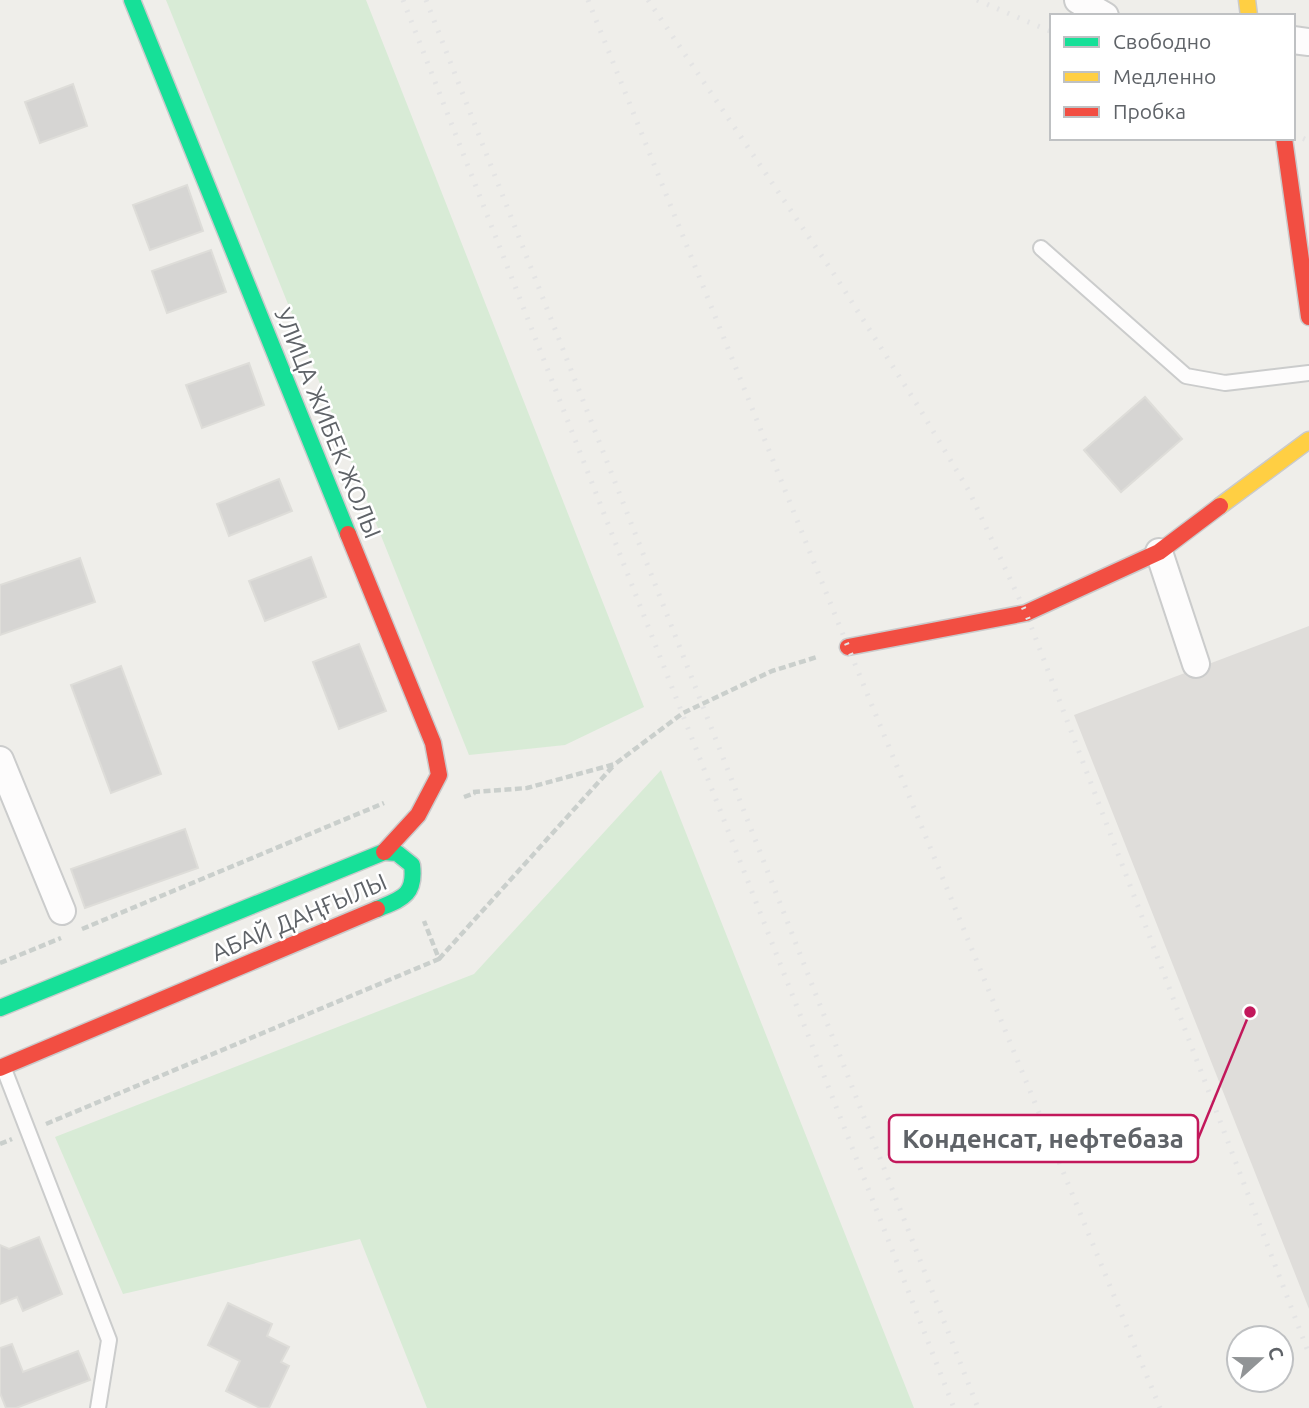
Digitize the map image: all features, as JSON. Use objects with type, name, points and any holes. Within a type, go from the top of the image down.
[{"type":"street","name":"УЛИЦА ЖИБЕК ЖОЛЫ","points":[[132,0],[428,730],[439,775]]},
{"type":"street","points":[[1078,0],[1102,14]]},
{"type":"street","points":[[1284,140],[1309,317]]},
{"type":"street","points":[[848,647],[1026,613],[1159,552],[1309,440]]},
{"type":"street","points":[[1159,552],[1196,664]]},
{"type":"street","points":[[0,760],[68,926]]},
{"type":"street","points":[[384,852],[418,815],[439,775]]},
{"type":"street","name":"АБАЙ ДАҢҒЫЛЫ","points":[[0,1008],[384,852],[397,853],[412,865],[414,877],[405,897],[1,1065]]},
{"type":"lane","points":[[1041,248],[1186,376],[1225,383],[1309,373]]},
{"type":"lane","points":[[1,1065],[109,1340],[98,1408]]},
{"type":"path","points":[[0,1144],[439,959],[615,764],[683,713],[772,671],[848,647]]},
{"type":"path","points":[[439,775],[475,793],[527,788],[615,764]]},
{"type":"path","points":[[0,963],[68,926],[385,802],[418,815]]},
{"type":"path","points":[[411,888],[439,959]]},
{"type":"shaded area","points":[[1309,626],[1309,1309],[1074,715]]},
{"type":"green space","points":[[166,0],[366,0],[644,707],[565,745],[469,755]]},
{"type":"green space","points":[[661,770],[914,1408],[427,1408],[360,1239],[123,1294],[55,1137],[474,974]]},
{"type":"building","points":[[73,84],[87,126],[40,143],[25,102]]},
{"type":"building","points":[[187,185],[203,231],[150,250],[133,205]]},
{"type":"building","points":[[211,250],[226,292],[167,313],[152,271]]},
{"type":"building","points":[[249,363],[264,405],[202,428],[186,385]]},
{"type":"building","points":[[1145,397],[1182,439],[1121,492],[1084,450]]},
{"type":"building","points":[[279,479],[292,511],[229,536],[217,504]]},
{"type":"building","points":[[311,557],[326,597],[265,621],[249,581]]},
{"type":"building","points":[[80,558],[95,602],[0,635],[0,585]]},
{"type":"building","points":[[359,644],[386,711],[339,729],[313,662]]},
{"type":"building","points":[[121,666],[161,774],[111,793],[71,685]]},
{"type":"building","points":[[185,829],[198,868],[85,908],[71,869]]},
{"type":"building","points":[[39,1237],[62,1294],[23,1311],[17,1297],[0,1304],[0,1245],[9,1249]]},
{"type":"building","points":[[228,1303],[272,1324],[267,1336],[289,1347],[281,1362],[289,1366],[269,1408],[260,1408],[226,1391],[240,1361],[208,1345]]},
{"type":"building","points":[[12,1344],[23,1372],[78,1351],[90,1380],[16,1408],[6,1408],[0,1393],[0,1348]]},
{"type":"railway","points":[[403,0],[954,1408]]},
{"type":"railway","points":[[426,0],[978,1408]]},
{"type":"railway","points":[[588,0],[848,647],[1160,1408]]},
{"type":"railway","points":[[648,0],[836,277],[969,491],[1026,613],[1309,1354]]},
{"type":"railway","points":[[977,0],[1050,31]]},
{"type":"railway","points":[[1295,135],[1309,141]]},
{"type":"traffic: fast","points":[[132,0],[348,534]]},
{"type":"traffic: fast","points":[[0,1008],[384,852],[397,853],[412,865],[412,884],[400,899],[377,909]]},
{"type":"traffic: slow","points":[[1247,0],[1249,14]]},
{"type":"traffic: slow","points":[[1220,506],[1309,440]]},
{"type":"traffic: jam","points":[[1284,140],[1309,317]]},
{"type":"traffic: jam","points":[[848,647],[1026,613],[1159,552],[1220,506]]},
{"type":"traffic: jam","points":[[348,534],[433,743],[439,775],[418,815],[384,852]]},
{"type":"traffic: jam","points":[[0,1068],[377,909]]},
{"type":"place","name":"Конденсат, нефтебаза","points":[[1250,1012]]}]
